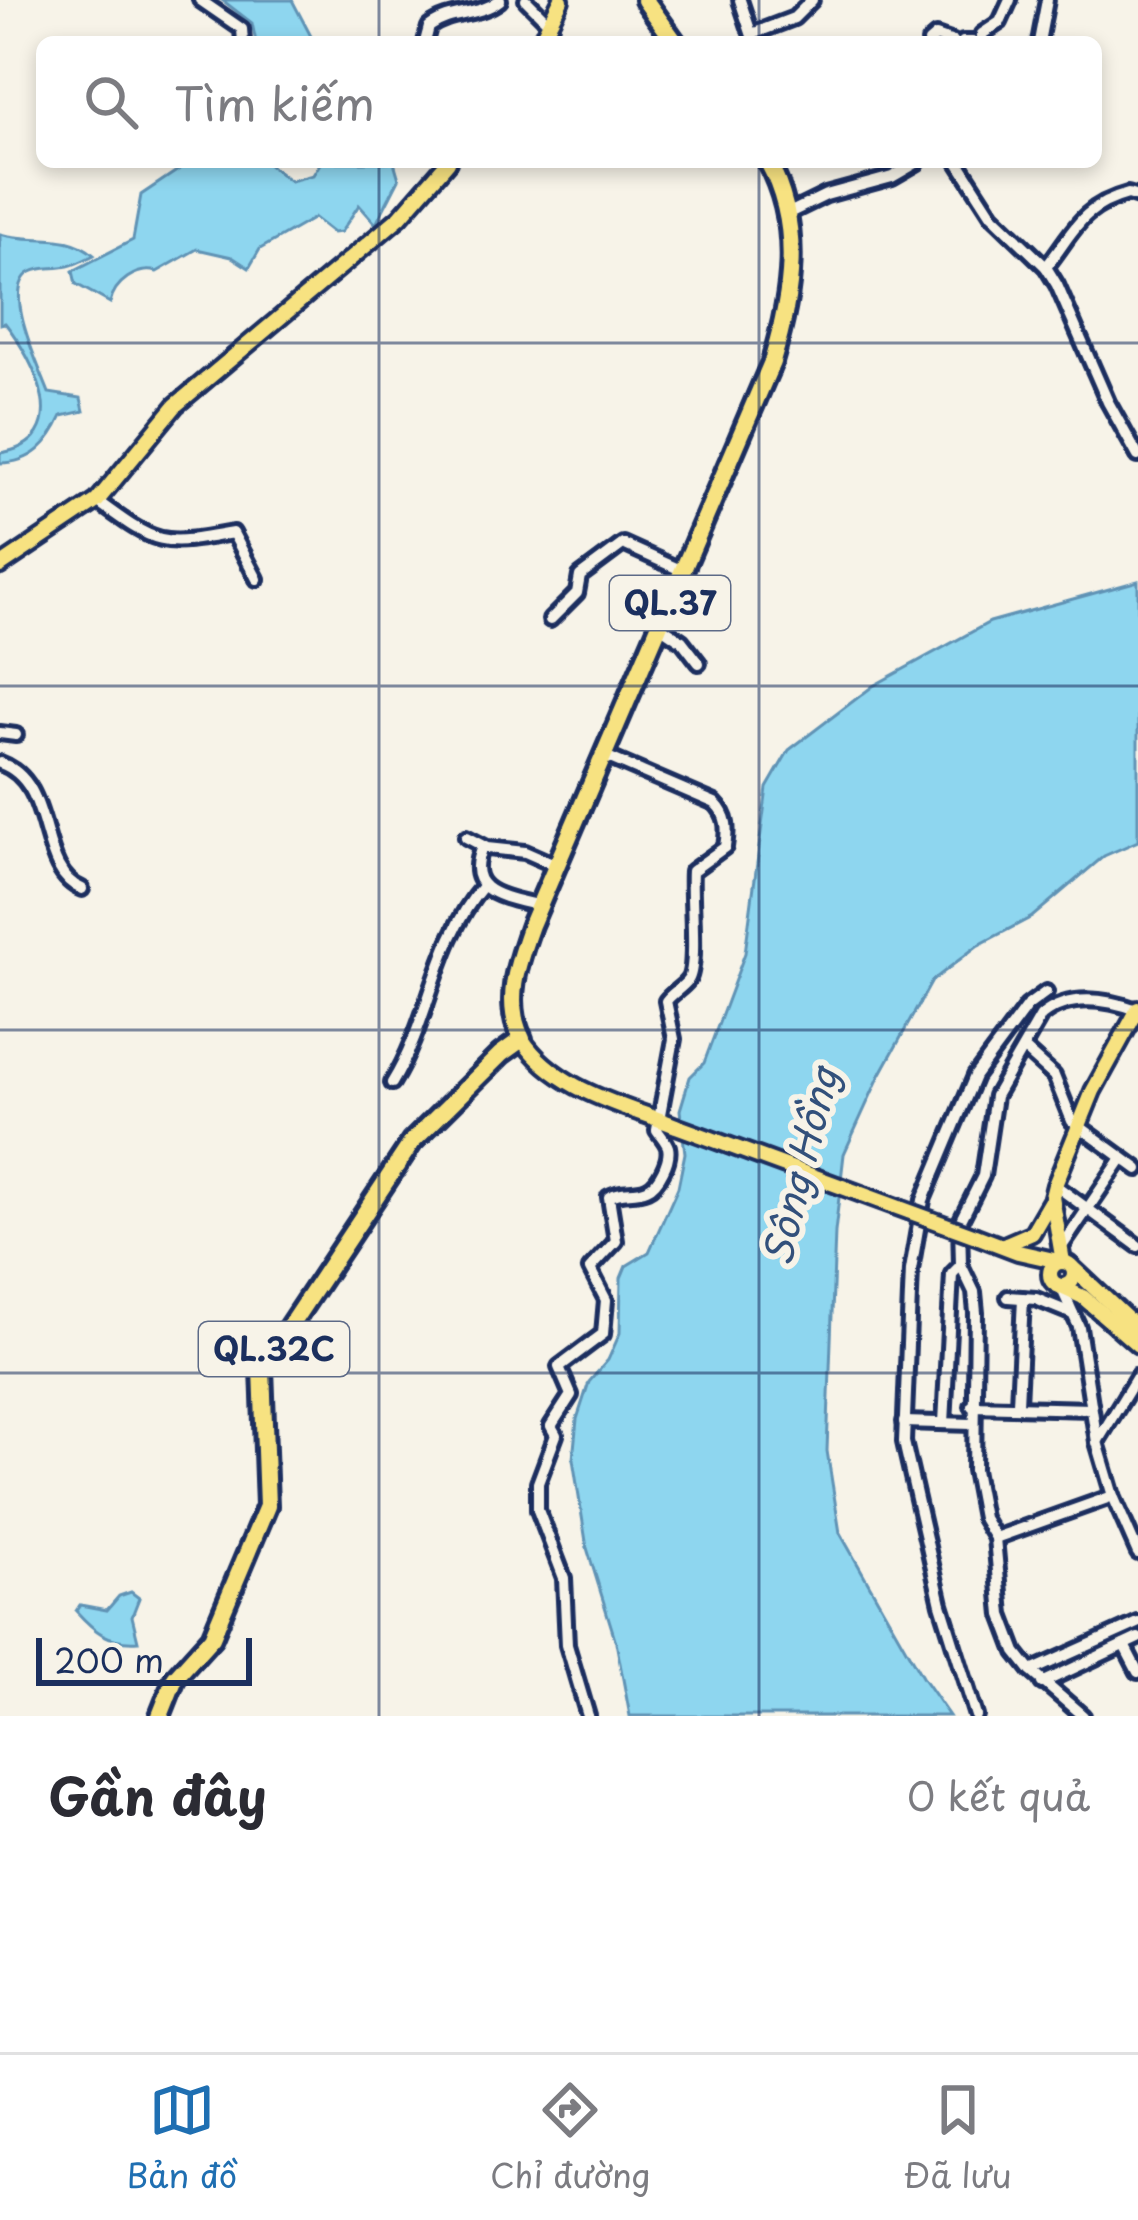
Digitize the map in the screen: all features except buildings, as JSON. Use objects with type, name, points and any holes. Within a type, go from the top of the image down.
[{"type":"highway","points":[[645,0],[671,36]]},
{"type":"highway","name":"QL.37","points":[[522,1039],[513,1016],[513,985],[539,906],[772,362],[790,278],[788,214],[770,168]]},
{"type":"highway","name":"QL.32C","points":[[160,1716],[176,1678],[212,1637],[267,1506],[262,1368],[412,1142],[522,1039]]},
{"type":"main road","points":[[544,36],[561,0]]},
{"type":"main road","points":[[0,566],[97,502],[176,405],[400,217],[443,168]]},
{"type":"main road","points":[[1000,1245],[1032,1233],[1045,1216],[1078,1125],[1138,1010]]},
{"type":"main road","points":[[522,1039],[532,1054],[569,1083],[1018,1252],[1065,1259],[1138,1329]]},
{"type":"main road","points":[[1054,1191],[1072,1282],[1056,1284]]},
{"type":"main road","points":[[1018,1252],[1056,1284],[1107,1315],[1138,1345]]},
{"type":"street","points":[[200,0],[242,28],[243,36]]},
{"type":"street","points":[[427,36],[429,27],[450,14],[482,11],[500,0]]},
{"type":"street","points":[[526,0],[551,25]]},
{"type":"street","points":[[740,0],[752,36]]},
{"type":"street","points":[[757,36],[794,18],[812,0]]},
{"type":"street","points":[[982,36],[1000,22],[1010,0]]},
{"type":"street","points":[[1040,36],[1047,0]]},
{"type":"street","points":[[788,214],[908,168]]},
{"type":"street","points":[[962,168],[992,214],[1046,267],[1138,456]]},
{"type":"street","points":[[1046,267],[1074,223],[1089,211],[1114,197],[1138,197]]},
{"type":"street","points":[[97,502],[159,540],[207,540],[233,533],[257,579]]},
{"type":"street","points":[[550,620],[577,593],[580,576],[623,544],[683,571]]},
{"type":"street","points":[[660,626],[682,641],[699,663]]},
{"type":"street","points":[[0,734],[16,735]]},
{"type":"street","points":[[588,1716],[567,1645],[564,1578],[538,1510],[538,1483],[556,1435],[550,1426],[571,1395],[559,1366],[603,1334],[606,1300],[590,1269],[616,1241],[609,1197],[620,1190],[647,1189],[656,1182],[669,1149],[658,1130],[674,1039],[666,1001],[689,980],[696,952],[689,936],[692,871],[725,847],[729,828],[715,803],[603,754]]},
{"type":"street","points":[[0,763],[19,771],[29,782],[60,866],[72,884],[82,889]]},
{"type":"street","points":[[466,836],[482,847],[525,852],[557,866]]},
{"type":"street","points":[[482,847],[476,875],[483,886],[539,906]]},
{"type":"street","points":[[392,1083],[416,1038],[452,930],[483,886]]},
{"type":"street","points":[[976,1716],[941,1604],[904,1442],[911,1270],[923,1200],[975,1076],[1027,1006],[1046,992]]},
{"type":"street","points":[[1075,1714],[1016,1652],[1002,1615],[995,1538],[983,1518],[974,1470],[976,1313],[974,1292],[961,1265],[960,1222],[982,1175],[995,1096],[1041,1016],[1053,1007],[1094,999],[1138,1010]]},
{"type":"street","points":[[1023,1048],[1054,1076],[1072,1121],[1138,1169]]},
{"type":"street","points":[[1065,1259],[1088,1209],[1122,1158]]},
{"type":"street","points":[[1054,1191],[1138,1246]]},
{"type":"street","points":[[944,1423],[952,1274],[961,1265]]},
{"type":"street","points":[[1056,1284],[1079,1327],[1097,1442],[1113,1496],[1138,1553]]},
{"type":"street","points":[[1008,1297],[1073,1314]]},
{"type":"street","points":[[1018,1404],[1023,1298]]},
{"type":"street","points":[[1079,1327],[1107,1315]]},
{"type":"street","points":[[1097,1442],[1138,1375]]},
{"type":"street","points":[[972,1406],[1091,1409]]},
{"type":"street","points":[[904,1422],[972,1424]]},
{"type":"street","points":[[995,1538],[1113,1496]]},
{"type":"street","points":[[1031,1671],[1138,1623]]},
{"type":"street","points":[[1042,1683],[1138,1638]]},
{"type":"street","points":[[1124,1645],[1138,1672]]},
{"type":"water","points":[[222,0],[292,0],[311,36],[255,36],[252,23]]},
{"type":"water","points":[[181,168],[273,168],[290,181],[313,175],[317,168],[396,168],[399,179],[376,224],[359,205],[341,232],[333,233],[314,218],[260,249],[249,268],[232,257],[197,249],[157,272],[128,278],[110,303],[76,284],[73,271],[133,240],[141,195]]},
{"type":"water","points":[[0,234],[61,240],[94,255],[71,265],[31,272],[19,294],[25,329],[49,393],[81,398],[84,411],[62,416],[46,443],[31,455],[0,463],[0,453],[24,445],[37,433],[43,416],[42,397],[27,357],[5,323],[0,324]]},
{"type":"water","name":"Sông Hồng","points":[[1138,581],[1138,841],[1104,856],[1032,917],[977,946],[932,981],[879,1077],[844,1154],[835,1232],[827,1451],[840,1533],[949,1716],[630,1716],[616,1642],[587,1548],[573,1459],[577,1419],[589,1382],[608,1360],[620,1333],[621,1278],[626,1266],[649,1252],[678,1187],[685,1153],[680,1110],[690,1077],[704,1063],[745,953],[767,788],[789,750],[873,686],[990,622]]},
{"type":"water","points":[[131,1592],[139,1598],[132,1616],[138,1641],[103,1635],[76,1611],[80,1605],[107,1610],[119,1596]]}]
